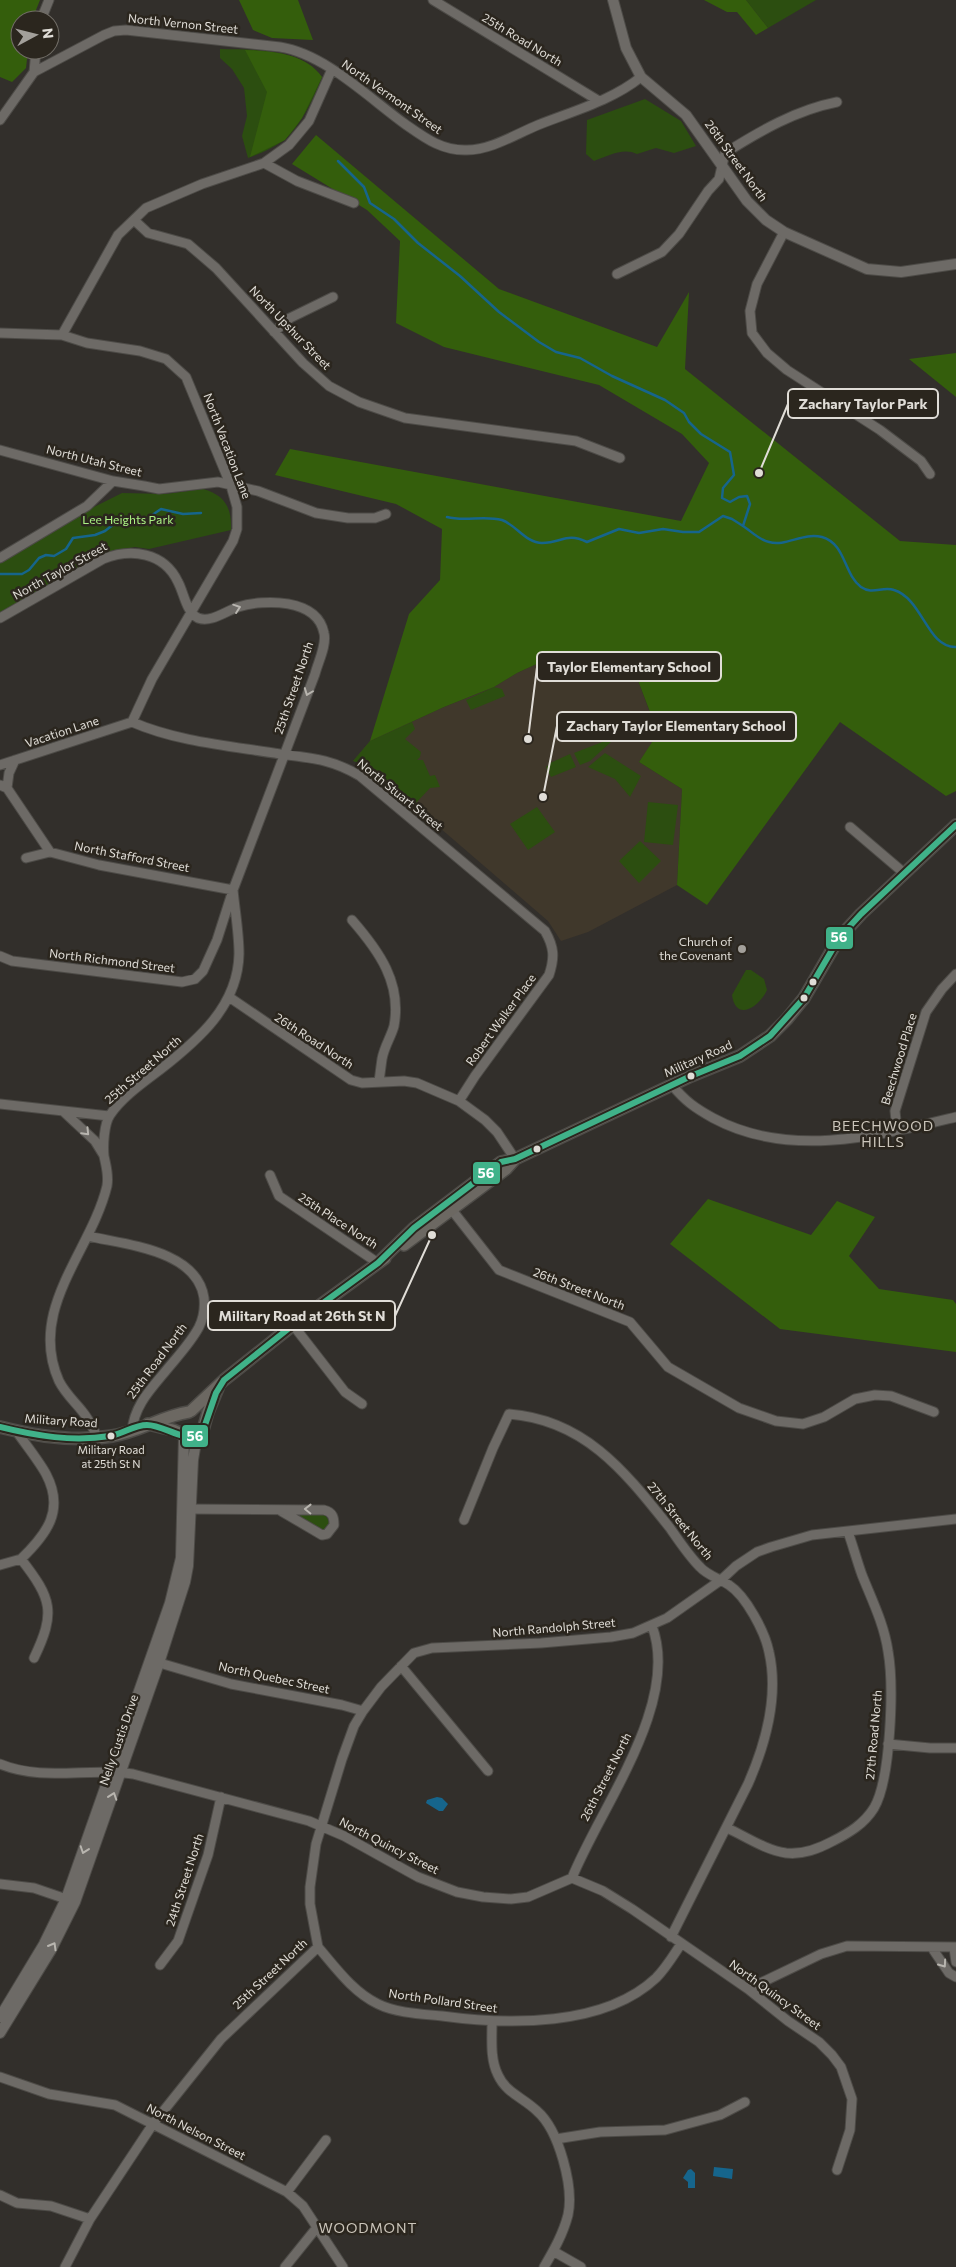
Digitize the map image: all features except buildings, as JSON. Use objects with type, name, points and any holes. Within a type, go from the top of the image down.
[{"type":"main road","name":"Military Road","points":[[0,1427],[17,1432],[98,1438],[132,1431],[168,1416],[190,1411],[293,1325],[378,1263],[414,1228],[449,1206],[501,1162],[515,1159],[672,1084],[740,1056],[770,1036],[804,998],[838,938],[956,825]]},
{"type":"main road","name":"Military Road","points":[[205,1420],[218,1386]]},
{"type":"main road","points":[[148,1424],[192,1438],[204,1430],[205,1420],[202,1413],[198,1410],[190,1411],[184,1422],[184,1434]]},
{"type":"street","name":"25th Road North","points":[[433,0],[599,101]]},
{"type":"street","name":"26th Street North","points":[[613,0],[626,48],[641,77],[686,115],[746,201],[766,220],[784,232],[867,269],[912,271],[956,264]]},
{"type":"street","name":"North Vernon Street","points":[[0,120],[34,72],[114,31],[126,30],[290,48],[332,69]]},
{"type":"street","points":[[34,72],[35,60]]},
{"type":"street","name":"North Vermont Street","points":[[62,335],[118,235],[146,208],[202,184],[264,163],[289,145],[309,121],[332,69],[431,142],[458,150],[487,146],[599,101],[630,86],[641,77]]},
{"type":"street","points":[[617,274],[662,252],[679,234],[708,191],[719,179],[725,153],[761,131],[816,106],[837,102]]},
{"type":"street","points":[[264,163],[297,181],[354,203]]},
{"type":"street","name":"North Upshur Street","points":[[134,220],[148,233],[188,244],[216,268],[303,364],[329,386],[359,402],[405,418],[576,441],[620,458]]},
{"type":"street","points":[[784,232],[757,284],[750,311],[752,333],[767,353],[788,370],[880,430],[921,460],[930,474]]},
{"type":"street","points":[[274,332],[290,318],[333,296]]},
{"type":"street","points":[[0,333],[62,335]]},
{"type":"street","name":"North Vacation Lane","points":[[62,335],[87,343],[140,351],[166,359],[186,377],[231,486],[237,508],[237,529],[218,568],[152,679],[132,722]]},
{"type":"street","name":"North Utah Street","points":[[0,450],[113,481],[159,488],[218,482],[258,491],[316,514],[348,518],[375,518],[386,514]]},
{"type":"street","points":[[0,558],[87,506],[113,481]]},
{"type":"street","name":"North Taylor Street","points":[[0,618],[103,559],[126,552],[154,557],[166,566],[178,582],[192,613]]},
{"type":"street","name":"25th Street North","points":[[192,613],[200,618],[208,619],[238,607],[272,602],[301,608],[317,618],[324,634],[323,648],[233,890],[222,928]]},
{"type":"street","name":"North Stuart Street","points":[[132,722],[157,733],[327,760],[342,766],[360,776],[545,931],[553,950]]},
{"type":"street","name":"Vacation Lane","points":[[0,765],[132,722]]},
{"type":"street","points":[[15,760],[3,787],[50,852]]},
{"type":"street","points":[[850,827],[904,874]]},
{"type":"street","name":"North Stafford Street","points":[[26,858],[50,852],[99,865],[233,890]]},
{"type":"street","name":"25th Street North","points":[[98,1438],[82,1411],[60,1383],[51,1354],[50,1336],[56,1301],[88,1236],[107,1186],[108,1176],[104,1155],[104,1141],[109,1116],[120,1103],[195,1042],[214,1021],[229,998],[239,955],[233,890]]},
{"type":"street","points":[[352,920],[377,950],[394,985],[396,1006],[393,1028],[382,1058],[379,1082]]},
{"type":"street","name":"North Richmond Street","points":[[0,956],[12,961],[182,982],[195,979],[203,971],[222,928]]},
{"type":"street","name":"Robert Walker Place","points":[[459,1101],[475,1076],[549,975],[554,961],[553,950]]},
{"type":"street","name":"Beechwood Place","points":[[897,1130],[895,1111],[926,1012],[942,989],[956,974]]},
{"type":"street","name":"26th Road North","points":[[229,998],[341,1075],[362,1083],[416,1083],[459,1101],[485,1120],[497,1132],[515,1159]]},
{"type":"street","points":[[672,1084],[684,1100],[728,1126],[756,1136],[779,1140],[831,1141],[897,1130],[956,1117]]},
{"type":"street","points":[[0,1104],[109,1116]]},
{"type":"street","points":[[64,1112],[95,1141],[104,1155]]},
{"type":"street","name":"25th Place North","points":[[270,1175],[279,1196],[285,1201],[378,1263]]},
{"type":"street","name":"26th Street North","points":[[449,1206],[499,1270],[630,1322],[668,1367],[739,1408],[776,1421],[803,1424],[824,1417],[855,1399],[875,1395],[891,1396],[934,1412]]},
{"type":"street","name":"25th Road North","points":[[88,1236],[176,1259],[191,1271],[203,1292],[205,1303],[198,1328],[141,1402],[133,1417],[132,1431]]},
{"type":"street","points":[[293,1325],[345,1392],[362,1404]]},
{"type":"street","name":"27th Street North","points":[[464,1520],[509,1414],[532,1416],[566,1430],[605,1454],[623,1470],[701,1568],[736,1591],[757,1622],[769,1651],[772,1689],[768,1729],[759,1759],[727,1828],[671,1937]]},
{"type":"street","points":[[0,1565],[21,1559],[47,1531],[54,1511],[53,1493],[46,1473],[17,1432]]},
{"type":"street","name":"Nelly Custis Drive","points":[[0,2033],[51,1950],[71,1901],[117,1772],[181,1581],[189,1550],[184,1434]]},
{"type":"street","name":"Nelly Custis Drive","points":[[187,1509],[197,1436]]},
{"type":"street","points":[[187,1509],[281,1511],[297,1509],[328,1511],[334,1518],[334,1525],[332,1530],[322,1535],[281,1511]]},
{"type":"street","name":"North Randolph Street","points":[[401,1666],[414,1654],[428,1648],[487,1647],[612,1637],[652,1626],[721,1580],[743,1562],[771,1547],[812,1535],[956,1519]]},
{"type":"street","name":"27th Road North","points":[[727,1828],[762,1845],[784,1852],[809,1852],[857,1827],[873,1808],[883,1784],[888,1744],[891,1684],[888,1650],[874,1600],[862,1575],[848,1532]]},
{"type":"street","points":[[21,1559],[40,1584],[48,1610],[46,1633],[34,1658]]},
{"type":"street","name":"26th Street North","points":[[572,1878],[590,1837],[639,1744],[653,1703],[658,1664],[658,1647],[652,1626]]},
{"type":"street","name":"North Quebec Street","points":[[155,1661],[231,1684],[342,1705],[363,1711]]},
{"type":"street","points":[[401,1666],[488,1771]]},
{"type":"street","name":"25th Street North","points":[[65,2267],[90,2219],[153,2124],[221,2039],[318,1947],[310,1904],[310,1887],[321,1826],[354,1726],[381,1686],[401,1666]]},
{"type":"street","points":[[888,1744],[930,1748],[956,1748]]},
{"type":"street","name":"North Quincy Street","points":[[0,1764],[30,1773],[117,1772],[221,1797],[321,1826],[344,1836],[424,1880],[474,1896],[502,1899],[528,1897],[572,1878],[612,1896],[748,1989],[825,2048],[841,2067],[852,2099],[852,2117],[837,2170]]},
{"type":"street","name":"24th Street North","points":[[160,1965],[178,1941],[208,1855],[221,1797]]},
{"type":"street","points":[[0,1884],[34,1888],[71,1901]]},
{"type":"street","name":"Nelly Custis Drive","points":[[0,2017],[71,1901]]},
{"type":"street","name":"North Pollard Street","points":[[318,1947],[347,1981],[379,2005],[424,2014],[492,2022],[574,2015],[609,2006],[634,1993],[655,1978],[681,1944]]},
{"type":"street","points":[[748,1989],[821,1954],[847,1946],[955,1948],[956,1962]]},
{"type":"street","points":[[932,1948],[949,1973],[956,1977]]},
{"type":"street","points":[[492,2022],[492,2053],[498,2076],[514,2095],[538,2111],[547,2122],[556,2139],[570,2195],[568,2214],[560,2239],[544,2267]]},
{"type":"street","name":"North Nelson Street","points":[[0,2078],[49,2094],[115,2104],[287,2192],[303,2206],[318,2226],[343,2267]]},
{"type":"street","points":[[556,2139],[600,2132],[666,2130],[720,2115],[745,2102]]},
{"type":"street","points":[[287,2192],[326,2140]]},
{"type":"street","points":[[0,2195],[18,2203],[51,2206],[90,2219]]},
{"type":"street","points":[[285,2267],[318,2226]]},
{"type":"street","points":[[554,2251],[580,2267]]},
{"type":"shaded area","points":[[552,657],[576,674],[637,678],[658,734],[639,762],[682,789],[677,885],[588,932],[561,941],[548,921],[368,766],[353,761],[370,741],[444,707],[494,687],[517,673]]},
{"type":"green space","points":[[0,0],[40,0],[36,10],[10,10],[10,60],[27,60],[26,68],[12,82],[0,77]]},
{"type":"green space","points":[[239,0],[298,0],[313,40],[272,38],[253,30]]},
{"type":"green space","points":[[704,0],[746,0],[768,28],[756,35],[737,12],[727,12]]},
{"type":"green space","points":[[746,0],[816,0],[768,28]]},
{"type":"green space","points":[[220,49],[261,50],[289,55],[313,67],[322,77],[306,112],[289,136],[257,155],[248,158],[242,136],[247,116],[244,88],[232,69],[220,58]]},
{"type":"green space","points":[[245,50],[266,51],[297,58],[315,69],[322,77],[302,118],[285,140],[250,157],[267,92]]},
{"type":"green space","points":[[645,99],[681,121],[696,146],[674,153],[656,148],[637,154],[627,151],[594,161],[586,154],[587,120]]},
{"type":"green space","points":[[316,135],[499,289],[657,347],[689,292],[685,369],[900,541],[956,545],[956,791],[946,796],[840,722],[707,905],[677,885],[682,789],[639,762],[658,733],[637,678],[576,674],[552,657],[517,673],[494,687],[444,707],[370,741],[409,614],[440,580],[442,529],[396,504],[275,475],[290,449],[681,521],[709,463],[682,434],[599,385],[444,347],[396,323],[400,241],[367,210],[292,164]]},
{"type":"green space","points":[[956,353],[956,397],[909,359]]},
{"type":"green space","name":"Lee Heights Park","points":[[203,489],[217,495],[226,503],[230,515],[231,530],[149,549],[135,547],[111,551],[0,613],[0,562],[94,507],[122,493],[166,494]]},
{"type":"green space","points":[[494,687],[502,689],[505,696],[471,710],[466,700]]},
{"type":"green space","points":[[412,722],[415,729],[405,739],[421,752],[417,760],[423,760],[430,776],[435,775],[440,787],[430,788],[414,805],[368,766],[353,761],[370,741]]},
{"type":"green space","points":[[610,739],[611,742],[590,761],[580,765],[574,753]]},
{"type":"green space","points":[[605,753],[641,776],[630,797],[615,779],[588,767]]},
{"type":"green space","points":[[570,754],[576,767],[551,777],[546,767],[550,763]]},
{"type":"green space","points":[[648,802],[678,805],[673,845],[644,842]]},
{"type":"green space","points":[[537,807],[555,832],[528,850],[510,824]]},
{"type":"green space","points":[[640,841],[661,861],[639,883],[619,861]]},
{"type":"green space","points":[[746,970],[751,970],[764,979],[767,990],[754,1006],[743,1010],[734,1003],[732,995]]},
{"type":"green space","points":[[708,1199],[811,1235],[837,1201],[875,1217],[849,1256],[879,1289],[953,1300],[956,1304],[956,1352],[780,1329],[670,1244]]},
{"type":"green space","points":[[303,1513],[325,1515],[330,1522],[326,1529],[320,1529],[299,1516]]},
{"type":"water","points":[[437,1797],[442,1798],[448,1804],[443,1811],[439,1811],[426,1803],[427,1800]]},
{"type":"water","points":[[714,2167],[733,2169],[732,2179],[713,2176]]},
{"type":"water","points":[[691,2169],[695,2173],[695,2188],[688,2188],[688,2182],[683,2178],[688,2170]]},
{"type":"waterway","points":[[338,161],[364,187],[370,203],[394,219],[418,243],[460,276],[499,312],[539,342],[556,352],[580,358],[612,376],[665,400],[684,413],[689,422],[701,434],[730,452],[734,475],[723,488],[722,498],[730,502],[739,497],[747,496],[750,504],[743,526],[758,537],[769,542],[782,543],[808,536],[822,537],[830,541],[836,546],[855,581],[861,587],[869,590],[890,589],[904,595],[919,612],[938,640],[946,645],[956,647]]},
{"type":"waterway","points":[[0,574],[22,574],[29,570],[39,558],[46,555],[54,556],[66,549],[73,538],[95,535],[105,531],[119,520],[145,520],[161,509],[183,514],[201,513]]},
{"type":"waterway","points":[[447,517],[502,520],[531,540],[542,543],[569,538],[587,542],[619,529],[639,533],[663,529],[699,532],[723,516],[743,526]]},
{"type":"transit line","name":"56","points":[[0,1427],[27,1433],[68,1438],[110,1436],[138,1426],[147,1425],[180,1435],[193,1437],[199,1435],[205,1425],[216,1393],[224,1380],[293,1325],[378,1263],[414,1228],[501,1162],[515,1159],[691,1076],[740,1056],[770,1036],[804,998],[839,938],[861,914],[956,825]]},
{"type":"place","name":"Zachary Taylor Park","points":[[759,473]]},
{"type":"place","name":"Taylor Elementary School","points":[[528,739]]},
{"type":"place","name":"Zachary Taylor Elementary School","points":[[543,797]]},
{"type":"place","name":"Church of the Covenant","points":[[742,949]]},
{"type":"place","name":"Military Road at 26th St N","points":[[432,1235]]},
{"type":"place","name":"Military Road at 25th St N","points":[[111,1436]]},
{"type":"district","name":"BEECHWOOD HILLS","points":[[883,1134]]},
{"type":"district","name":"WOODMONT","points":[[368,2228]]}]
